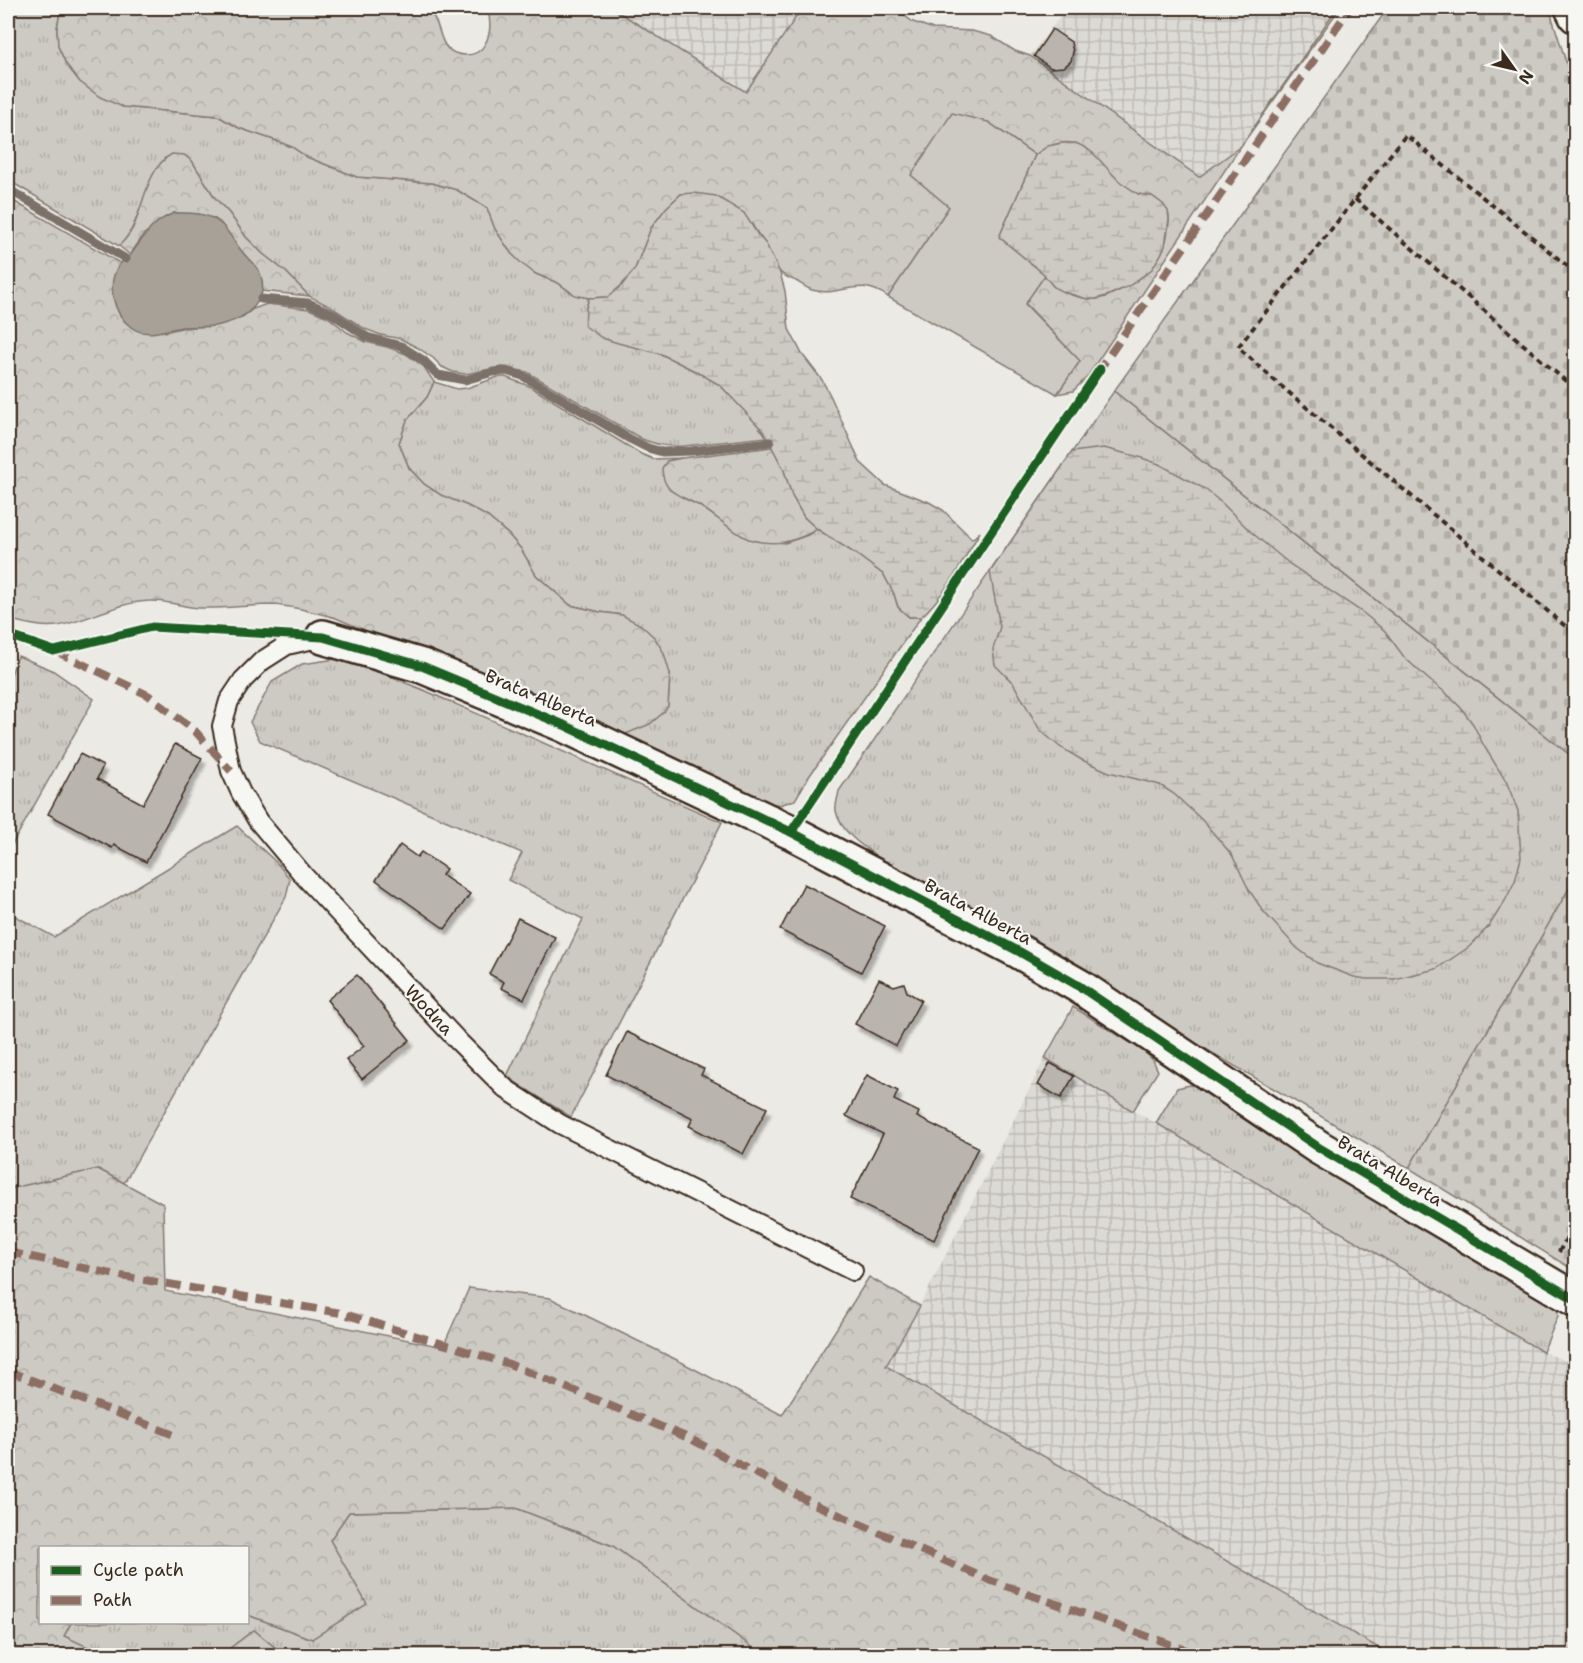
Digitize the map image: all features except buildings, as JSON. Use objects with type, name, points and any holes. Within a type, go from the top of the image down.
[{"type":"street","points":[[1572,8],[1575,16]]},
{"type":"street","name":"Brata Alberta","points":[[323,637],[422,666],[564,725],[790,832],[1020,952],[1079,986],[1318,1147],[1575,1300]]},
{"type":"lane","name":"Wodna","points":[[323,637],[287,645],[262,661],[243,680],[229,701],[222,726],[231,771],[241,794],[258,821],[337,912],[506,1089],[560,1124],[853,1271]]},
{"type":"path","points":[[1575,273],[1406,135],[1238,347],[1283,388],[1575,633]]},
{"type":"path","points":[[1355,199],[1575,390]]},
{"type":"shaded area","points":[[612,8],[802,8],[747,92]]},
{"type":"shaded area","points":[[1067,8],[1337,8],[1241,146],[1199,177],[1030,56]]},
{"type":"shaded area","points":[[174,213],[200,214],[217,221],[258,269],[262,291],[254,307],[247,313],[220,325],[183,327],[150,333],[137,331],[125,321],[113,298],[115,273],[119,265],[131,255],[146,234],[155,225]]},
{"type":"shaded area","points":[[1045,1058],[1543,1352],[1575,1366],[1575,1655],[1391,1655],[885,1365],[920,1306]]},
{"type":"green space","points":[[8,8],[61,8],[57,28],[58,46],[66,64],[80,82],[123,107],[218,116],[239,128],[292,147],[307,157],[357,177],[432,183],[457,190],[487,208],[495,229],[511,253],[536,274],[558,283],[575,295],[589,298],[586,308],[640,348],[661,354],[720,385],[756,422],[767,437],[684,446],[658,444],[642,439],[527,372],[502,367],[465,374],[442,367],[418,348],[401,339],[365,329],[309,296],[246,237],[215,198],[192,161],[184,155],[165,158],[151,181],[132,229],[119,246],[8,180]]},
{"type":"green space","points":[[61,8],[424,8],[434,18],[445,45],[454,52],[465,55],[477,52],[487,40],[490,26],[487,8],[612,8],[746,92],[802,8],[894,8],[913,22],[933,29],[972,31],[991,36],[1015,51],[1030,56],[1199,177],[1241,146],[1087,377],[1073,391],[1057,394],[1080,361],[1025,303],[1045,275],[1052,285],[1067,293],[1096,299],[1111,295],[1136,281],[1152,267],[1163,250],[1169,223],[1168,212],[1158,201],[1151,196],[1140,195],[1129,189],[1082,147],[1074,144],[1056,144],[1035,155],[988,122],[949,207],[888,297],[877,291],[858,287],[822,292],[810,289],[780,272],[752,224],[681,194],[666,208],[651,228],[635,269],[622,285],[608,297],[589,298],[575,295],[522,264],[511,253],[495,229],[487,208],[457,190],[432,183],[357,177],[307,157],[292,147],[239,128],[218,116],[123,107],[100,97],[80,82],[66,64],[58,46],[57,28]]},
{"type":"green space","points":[[1337,8],[1340,8],[1241,146]]},
{"type":"green space","points":[[1388,8],[1549,8],[1575,84],[1575,759],[1114,391]]},
{"type":"green space","points":[[952,113],[988,122],[1035,155],[999,237],[1045,275],[1025,304],[1080,361],[1057,394],[888,297],[949,207],[911,175]]},
{"type":"green space","points":[[1076,143],[1086,148],[1119,181],[1138,194],[1152,196],[1168,211],[1165,246],[1152,269],[1129,286],[1096,299],[1087,299],[1054,287],[1044,275],[999,237],[1035,155],[1048,146]]},
{"type":"green space","points":[[172,154],[184,155],[192,161],[215,198],[246,237],[309,296],[261,291],[262,282],[258,270],[222,225],[215,219],[198,214],[174,213],[144,234],[130,255],[119,246],[134,226],[153,175],[164,160]]},
{"type":"green space","points":[[681,194],[716,196],[744,213],[766,244],[780,273],[785,291],[789,329],[802,354],[822,380],[860,462],[885,485],[929,502],[943,510],[972,539],[980,532],[946,587],[921,617],[909,617],[898,607],[884,575],[817,529],[804,517],[792,496],[784,470],[764,432],[720,385],[661,354],[602,338],[585,326],[589,298],[608,297],[622,285],[635,269],[651,228],[666,208]]},
{"type":"green space","points":[[10,199],[120,263],[116,272],[165,332],[181,328],[219,325],[241,318],[253,309],[267,304],[309,309],[328,317],[347,332],[366,342],[406,354],[424,367],[434,382],[427,397],[407,420],[399,443],[409,468],[424,484],[441,495],[488,517],[508,534],[521,549],[536,575],[570,605],[622,615],[641,625],[655,638],[664,653],[670,674],[668,706],[664,712],[650,724],[621,736],[581,723],[336,618],[289,607],[273,605],[200,608],[150,601],[114,608],[57,626],[38,626],[8,619],[8,200]]},
{"type":"green space","points":[[498,377],[505,377],[529,386],[641,454],[653,459],[682,458],[667,461],[683,498],[698,505],[749,539],[785,543],[808,535],[817,529],[884,575],[898,607],[909,617],[921,617],[795,800],[780,805],[761,802],[621,736],[668,706],[670,674],[622,615],[570,605],[536,575],[521,549],[508,534],[488,517],[468,506],[441,496],[424,484],[409,468],[399,443],[407,420],[427,397],[434,382],[457,389],[467,388]]},
{"type":"green space","points":[[1114,391],[1575,759],[1575,878],[1409,1168],[878,857],[852,837],[838,818],[836,804],[839,791]]},
{"type":"green space","points":[[772,447],[784,470],[792,496],[804,517],[817,529],[793,540],[767,543],[749,539],[704,509],[673,492],[663,477],[662,468],[667,461]]},
{"type":"green space","points":[[1104,448],[1159,464],[1205,489],[1291,565],[1362,612],[1385,631],[1404,657],[1446,693],[1473,724],[1507,783],[1518,811],[1521,858],[1515,881],[1505,901],[1489,926],[1469,947],[1436,969],[1394,979],[1354,977],[1317,963],[1297,948],[1263,911],[1249,890],[1232,855],[1202,820],[1174,794],[1160,785],[1109,772],[1082,760],[1060,747],[1040,730],[1013,683],[995,665],[993,649],[1000,627],[990,572],[1072,452]]},
{"type":"green space","points":[[18,656],[52,670],[94,699],[8,852],[8,682]]},
{"type":"green space","points":[[343,658],[426,691],[722,822],[571,1117],[507,1076],[583,919],[508,880],[522,853],[260,741],[250,722],[272,682],[302,664]]},
{"type":"green space","points":[[237,826],[276,862],[290,879],[286,897],[124,1183],[98,1169],[8,1189],[8,912],[54,937]]},
{"type":"green space","points":[[1575,878],[1575,1271],[1409,1168]]},
{"type":"green space","points":[[1073,1007],[1142,1050],[1153,1060],[1158,1071],[1133,1111],[1045,1058]]},
{"type":"green space","points":[[1190,1085],[1205,1087],[1545,1296],[1557,1308],[1558,1316],[1543,1352],[1156,1123],[1177,1088]]},
{"type":"green space","points":[[98,1169],[163,1204],[165,1291],[443,1347],[469,1288],[550,1298],[681,1362],[782,1415],[869,1277],[920,1306],[886,1366],[1391,1655],[757,1655],[751,1646],[613,1546],[516,1508],[349,1512],[330,1540],[367,1604],[312,1639],[249,1615],[249,1546],[39,1546],[39,1624],[70,1624],[64,1636],[105,1655],[8,1655],[8,1189]]},
{"type":"green space","points":[[516,1508],[613,1546],[751,1646],[757,1655],[388,1656],[372,1647],[366,1655],[284,1655],[254,1630],[221,1655],[105,1656],[64,1636],[70,1624],[249,1624],[249,1615],[312,1639],[330,1540],[349,1512]]},
{"type":"green space","points":[[254,1630],[284,1655],[221,1655]]},
{"type":"waterway","points":[[8,189],[126,259]]},
{"type":"waterway","points":[[261,299],[308,303],[331,313],[367,337],[401,346],[423,360],[438,375],[465,380],[493,372],[506,371],[523,376],[630,439],[662,452],[770,442]]},
{"type":"marked path","points":[[1097,373],[1350,8]]},
{"type":"marked path","points":[[55,651],[148,695],[195,731],[231,771]]},
{"type":"marked path","points":[[8,1252],[121,1276],[341,1313],[509,1364],[691,1439],[814,1504],[989,1580],[1203,1656]]},
{"type":"marked path","points":[[8,1371],[177,1436]]},
{"type":"cycle path","points":[[791,832],[1100,369]]},
{"type":"cycle path","points":[[8,635],[54,651],[152,627],[323,637],[422,666],[564,725],[791,832],[1020,952],[1079,986],[1318,1147],[1576,1300]]}]
